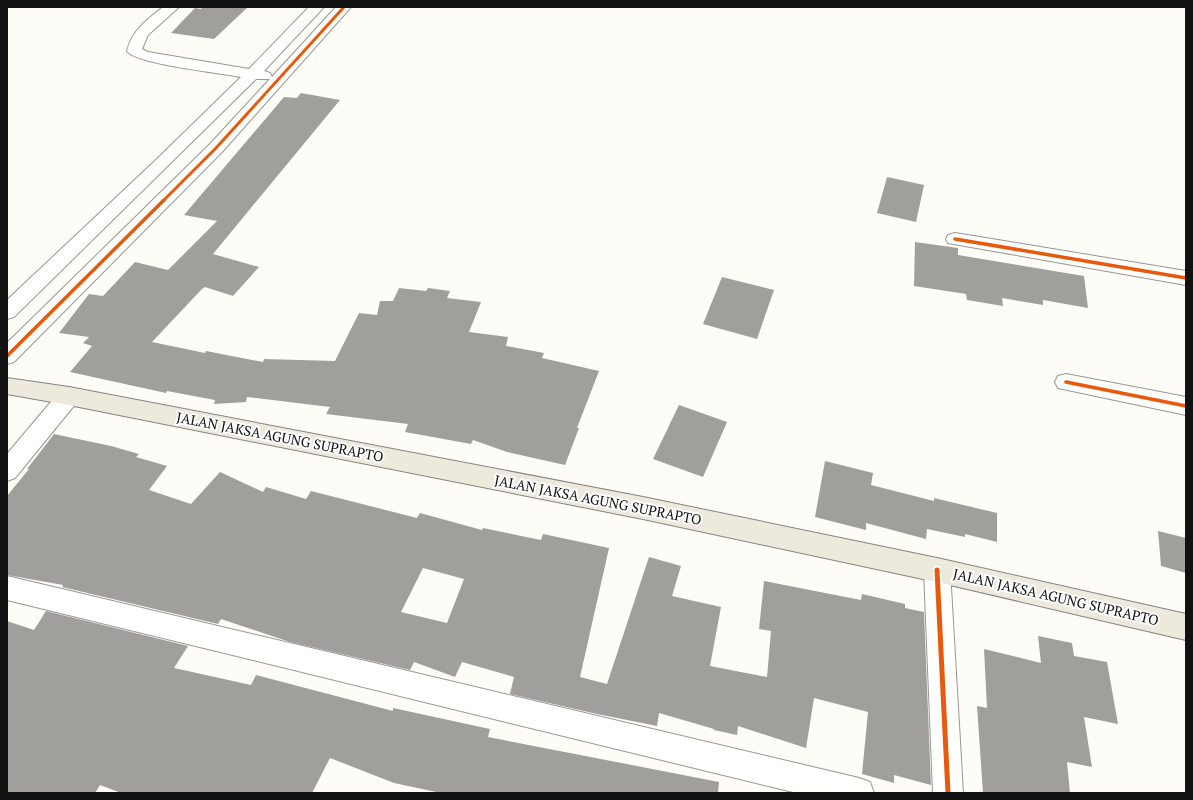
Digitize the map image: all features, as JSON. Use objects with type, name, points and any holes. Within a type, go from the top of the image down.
[{"type":"main road","name":"JALAN JAKSA AGUNG SUPRAPTO","points":[[7,386],[69,396],[643,508],[937,570],[1186,627]]},
{"type":"street","points":[[172,7],[139,35],[134,42],[134,50],[144,56],[279,78]]},
{"type":"street","points":[[7,312],[182,146],[254,74],[317,7]]},
{"type":"street","points":[[7,356],[216,148],[344,7]]},
{"type":"street","points":[[955,239],[1186,278]]},
{"type":"street","points":[[78,245],[111,253]]},
{"type":"street","points":[[1066,382],[1186,406]]},
{"type":"street","points":[[7,471],[69,396]]},
{"type":"street","points":[[937,570],[948,793]]},
{"type":"street","points":[[7,588],[859,793]]},
{"type":"building","points":[[202,7],[248,7],[214,39],[171,33],[195,8],[201,9]]},
{"type":"building","points":[[301,93],[340,100],[213,254],[259,267],[233,296],[205,287],[202,289],[152,342],[205,353],[206,351],[263,362],[264,359],[335,361],[359,313],[377,315],[380,301],[393,301],[399,288],[426,291],[428,288],[450,291],[447,298],[481,302],[469,332],[508,337],[506,346],[544,353],[542,358],[599,371],[577,428],[579,428],[565,465],[507,452],[473,440],[471,444],[405,432],[408,424],[326,414],[330,407],[247,397],[246,402],[214,404],[215,400],[167,391],[166,393],[70,372],[92,346],[83,343],[89,337],[59,333],[89,294],[103,296],[135,262],[168,270],[217,221],[184,215],[284,97],[297,98]]},
{"type":"building","points":[[887,177],[924,185],[916,222],[877,213]]},
{"type":"building","points":[[915,242],[958,248],[958,255],[1084,276],[1088,308],[1043,300],[1043,305],[1002,298],[1003,306],[967,300],[966,294],[914,286]]},
{"type":"building","points":[[722,277],[774,290],[757,339],[703,324]]},
{"type":"building","points":[[679,405],[727,422],[703,477],[653,459]]},
{"type":"building","points":[[54,434],[111,446],[139,454],[136,457],[167,466],[149,490],[191,504],[220,472],[263,492],[266,487],[306,499],[311,491],[417,518],[420,513],[482,530],[483,528],[541,540],[543,534],[609,548],[580,677],[607,684],[649,557],[681,566],[672,596],[721,607],[710,666],[767,677],[771,631],[759,629],[764,581],[861,600],[862,594],[905,604],[905,608],[924,612],[931,785],[894,775],[894,783],[862,774],[868,712],[814,698],[806,748],[738,726],[737,735],[714,730],[659,713],[657,726],[510,694],[514,677],[462,662],[455,677],[414,662],[410,670],[290,642],[221,619],[218,624],[62,587],[63,585],[7,575],[7,496],[29,469],[27,469]],"holes":[[[423,568],[464,579],[447,623],[401,612]]]},
{"type":"building","points":[[825,461],[873,473],[871,485],[934,501],[934,498],[997,513],[997,542],[965,534],[965,537],[927,529],[926,539],[866,523],[866,530],[815,517]]},
{"type":"building","points":[[1158,531],[1186,538],[1186,573],[1161,566]]},
{"type":"building","points":[[46,611],[188,646],[174,668],[251,685],[256,675],[393,711],[393,708],[490,729],[488,737],[719,782],[718,793],[441,793],[394,783],[330,758],[312,793],[121,793],[100,785],[95,793],[7,793],[7,621],[34,630]]},
{"type":"building","points":[[1038,636],[1072,643],[1074,656],[1107,662],[1118,724],[1084,717],[1092,767],[1067,762],[1070,793],[983,793],[977,706],[987,708],[984,649],[1041,663]]},
{"type":"cycle path","points":[[7,356],[216,148],[344,7]]},
{"type":"cycle path","points":[[955,239],[1186,278]]},
{"type":"cycle path","points":[[1066,382],[1186,406]]},
{"type":"cycle path","points":[[937,570],[948,793]]}]
